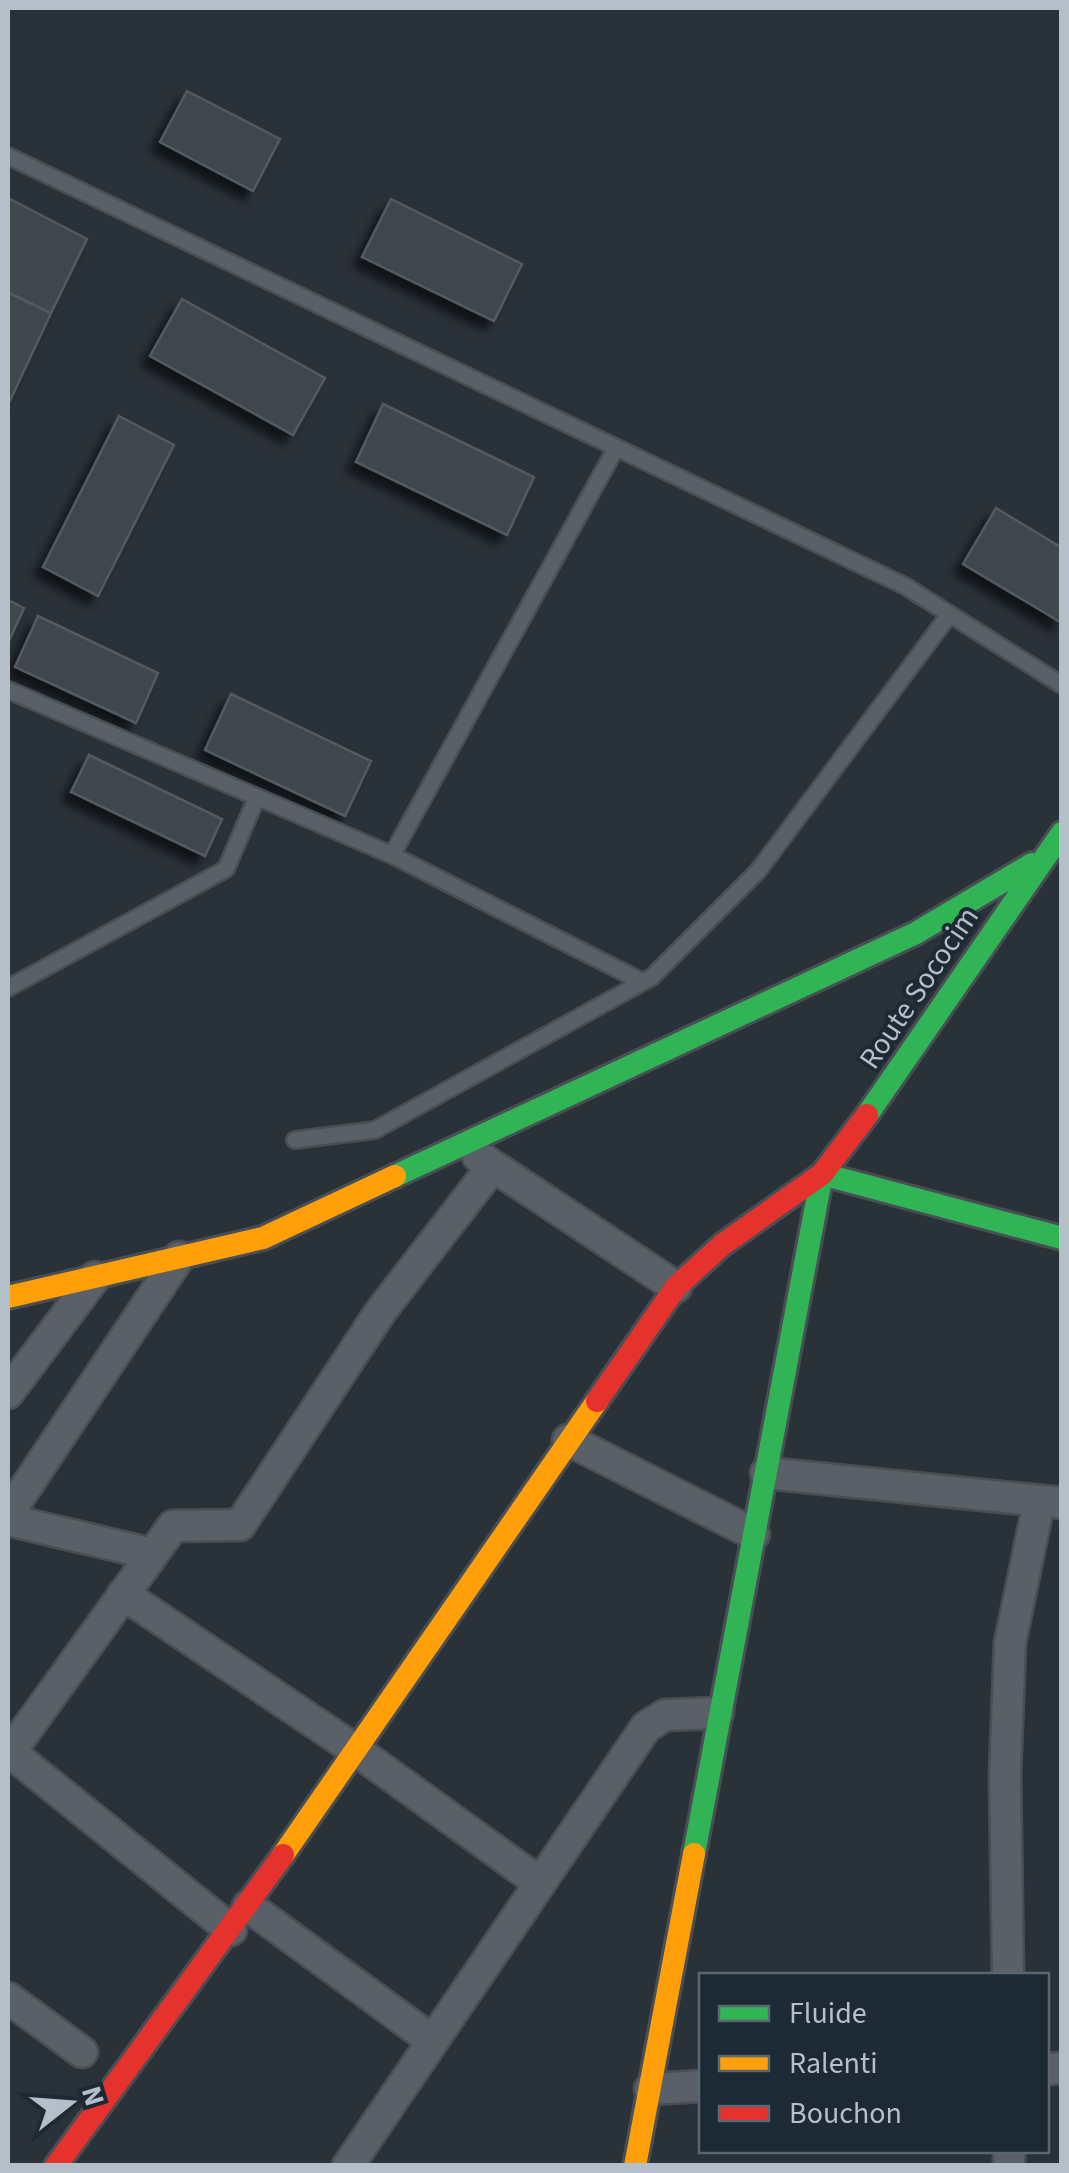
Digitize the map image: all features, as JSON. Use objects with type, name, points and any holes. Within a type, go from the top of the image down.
[{"type":"street","name":"Route Sococim","points":[[822,1174],[885,1092],[1062,832]]},
{"type":"street","points":[[8,1297],[263,1238],[916,933],[1046,856]]},
{"type":"street","points":[[459,1144],[676,1287]]},
{"type":"street","points":[[432,2041],[239,1918],[8,1753],[173,1526],[240,1525],[382,1311],[493,1166]]},
{"type":"street","points":[[635,2166],[822,1174]]},
{"type":"street","points":[[56,2166],[357,1751],[676,1287],[722,1244],[822,1174],[1062,1238]]},
{"type":"street","points":[[152,1554],[8,1517],[179,1257]]},
{"type":"street","points":[[8,1393],[95,1277]]},
{"type":"street","points":[[568,1440],[754,1534]]},
{"type":"street","points":[[766,1473],[1050,1503],[1010,1642],[1005,1774],[1008,1973]]},
{"type":"street","points":[[123,1594],[357,1751],[540,1883]]},
{"type":"street","points":[[348,2166],[646,1727],[666,1715],[718,1713]]},
{"type":"street","points":[[8,1998],[82,2052]]},
{"type":"street","points":[[650,2088],[699,2086]]},
{"type":"lane","points":[[8,156],[905,586],[1062,686]]},
{"type":"lane","points":[[392,855],[616,448]]},
{"type":"lane","points":[[294,1140],[376,1130],[644,982],[758,871],[949,616]]},
{"type":"lane","points":[[8,690],[392,855],[644,982]]},
{"type":"lane","points":[[8,988],[226,869],[257,798]]},
{"type":"building","points":[[187,91],[280,139],[253,191],[160,142]]},
{"type":"building","points":[[8,198],[87,239],[51,313],[8,292]]},
{"type":"building","points":[[391,199],[522,264],[494,321],[362,257]]},
{"type":"building","points":[[9,293],[51,313],[8,405],[8,296]]},
{"type":"building","points":[[182,299],[325,378],[293,435],[150,356]]},
{"type":"building","points":[[383,404],[534,477],[507,535],[356,462]]},
{"type":"building","points":[[119,416],[174,445],[98,596],[43,567]]},
{"type":"building","points":[[996,508],[1062,548],[1062,623],[963,564]]},
{"type":"building","points":[[8,600],[24,608],[8,643]]},
{"type":"building","points":[[38,616],[158,673],[136,723],[15,667]]},
{"type":"building","points":[[231,694],[371,761],[345,816],[205,750]]},
{"type":"building","points":[[89,755],[222,819],[205,856],[71,792]]},
{"type":"traffic: fast","points":[[867,1115],[1062,833]]},
{"type":"traffic: fast","points":[[395,1176],[916,933],[1032,864]]},
{"type":"traffic: fast","points":[[822,1174],[1062,1238]]},
{"type":"traffic: fast","points":[[694,1854],[822,1174]]},
{"type":"traffic: slow","points":[[8,1297],[263,1238],[395,1176]]},
{"type":"traffic: slow","points":[[283,1855],[597,1401]]},
{"type":"traffic: slow","points":[[635,2166],[694,1854]]},
{"type":"traffic: jam","points":[[597,1401],[676,1287],[722,1245],[822,1174],[867,1115]]},
{"type":"traffic: jam","points":[[56,2166],[283,1855]]}]
